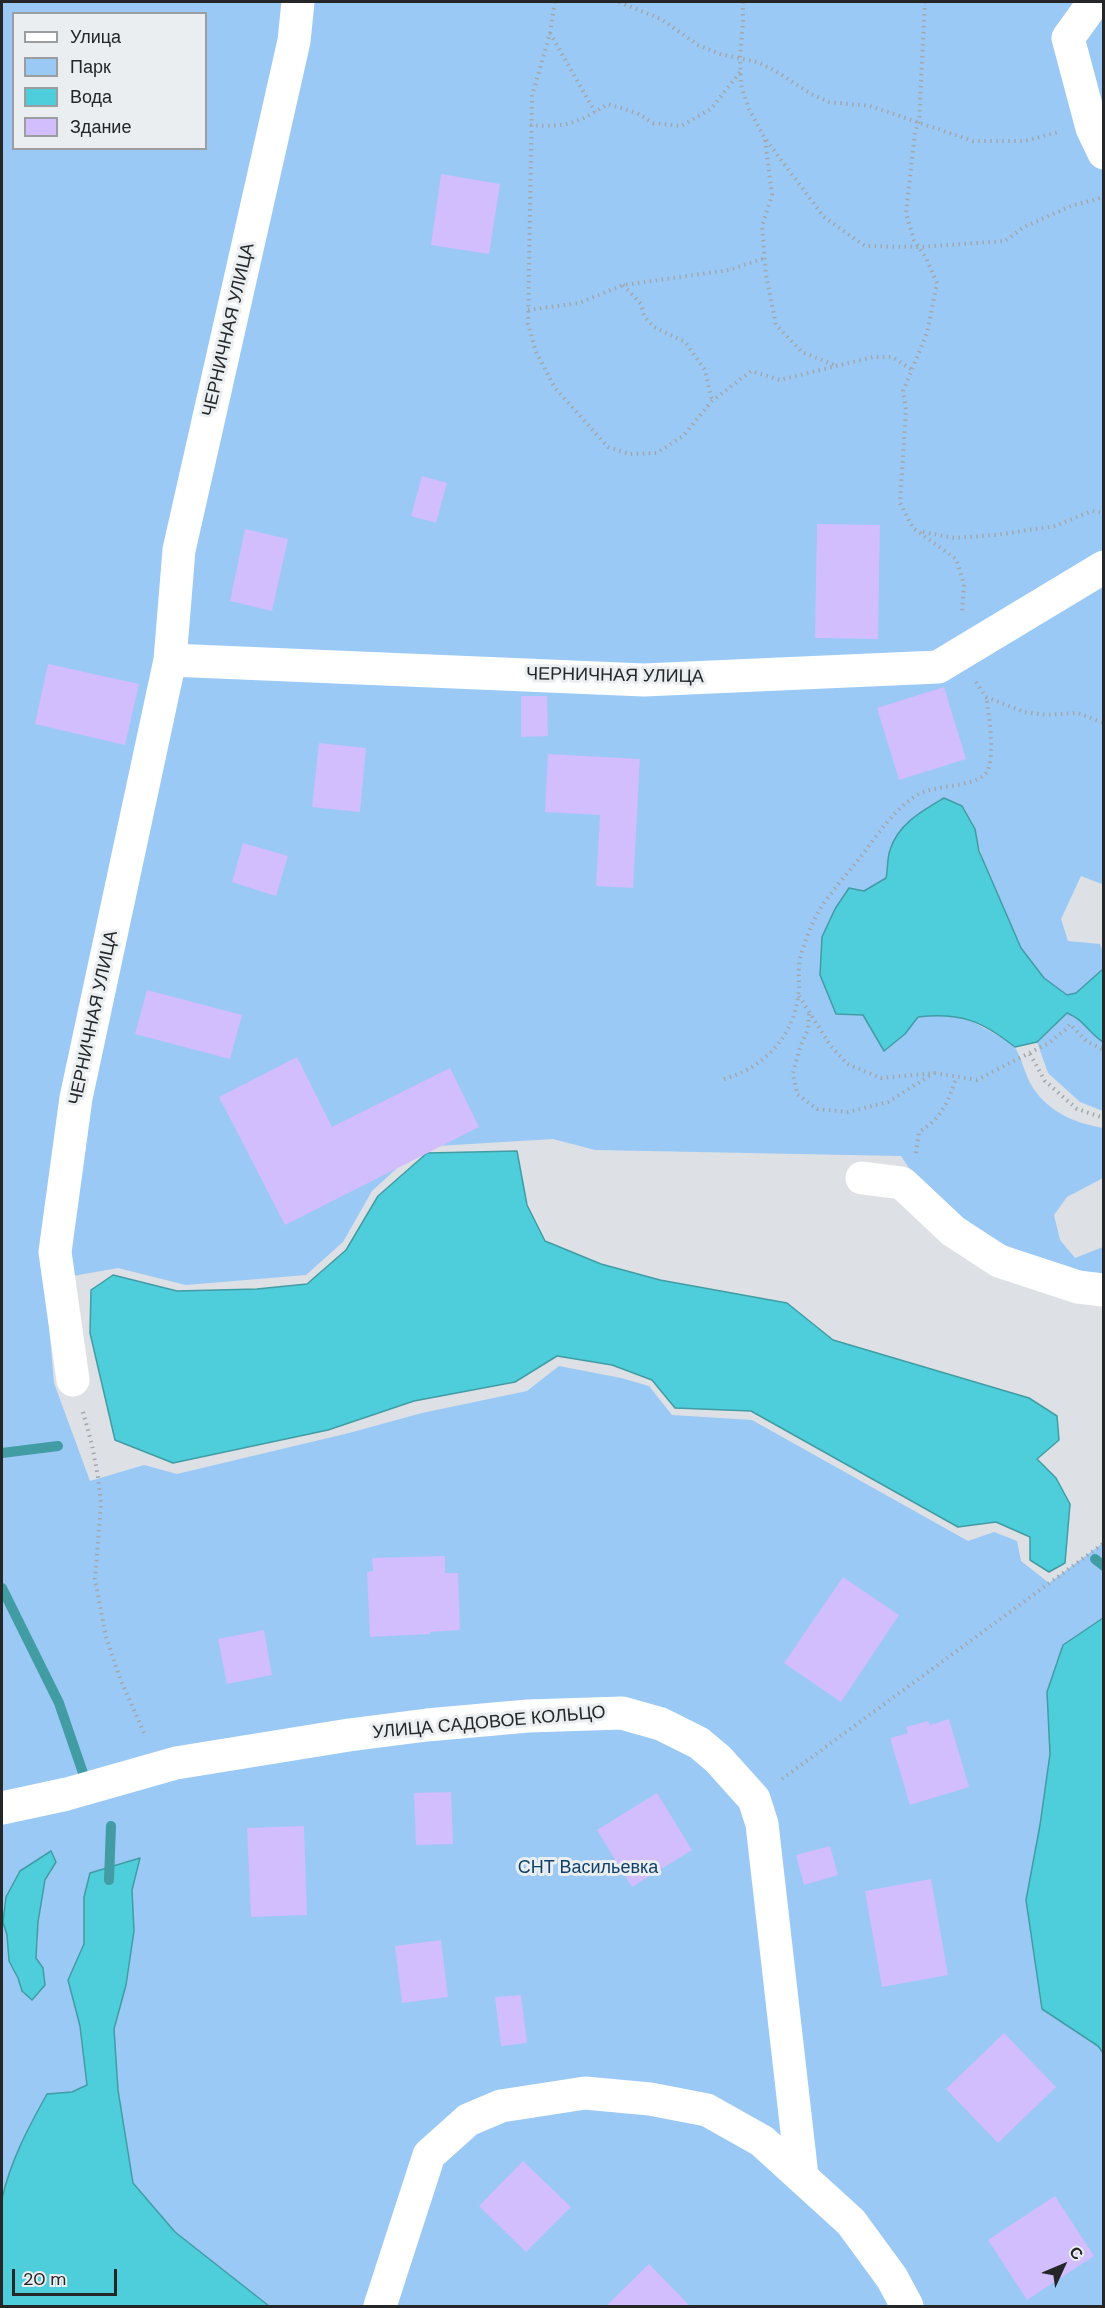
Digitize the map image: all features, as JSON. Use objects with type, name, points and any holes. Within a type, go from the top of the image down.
[{"type":"street","name":"ЧЕРНИЧНАЯ УЛИЦА","points":[[73,1380],[55,1252],[76,1098],[170,660],[179,550],[294,41],[298,2]]},
{"type":"street","points":[[1094,2],[1068,38],[1098,141]]},
{"type":"street","name":"ЧЕРНИЧНАЯ УЛИЦА","points":[[170,660],[644,680],[938,667],[1104,567]]},
{"type":"street","points":[[862,1178],[902,1183],[953,1231],[999,1261],[1078,1287],[1104,1290]]},
{"type":"street","name":"УЛИЦА САДОВОЕ КОЛЬЦО","points":[[2,1808],[67,1794],[187,1761],[427,1725],[528,1716],[622,1713],[661,1724],[699,1743],[718,1759],[754,1799],[762,1824],[802,2176]]},
{"type":"street","points":[[380,2307],[429,2155],[468,2120],[501,2106],[585,2093],[650,2099],[707,2110],[762,2141],[851,2222],[892,2278],[908,2307]]},
{"type":"path","points":[[555,2],[550,33],[532,96],[528,324],[536,352],[555,388],[608,447],[629,454],[657,453],[683,436],[712,401],[750,371],[780,380],[873,357],[892,357],[911,369]]},
{"type":"path","points":[[619,2],[661,19],[698,45],[720,54],[757,62],[774,70],[811,94],[829,102],[870,106],[919,122],[957,138],[973,141],[1025,141],[1051,133],[1098,141]]},
{"type":"path","points":[[743,2],[741,86],[749,109],[764,137],[824,217],[865,246],[919,248],[1005,241],[1024,227],[1071,206],[1104,197]]},
{"type":"path","points":[[724,1079],[742,1074],[780,1045],[791,1023],[799,995],[798,965],[819,910],[892,815],[918,795],[937,787],[971,783],[986,774],[990,762],[990,723],[986,697],[967,668],[962,653],[964,584],[956,559],[913,528],[900,503],[906,410],[903,391],[927,333],[936,283],[914,240],[906,213],[915,132],[919,122],[925,2]]},
{"type":"path","points":[[550,33],[595,112]]},
{"type":"path","points":[[530,125],[556,128],[574,122],[608,104],[637,113],[653,123],[681,126],[711,109],[741,72]]},
{"type":"path","points":[[764,137],[772,195],[762,226],[766,275],[776,325],[802,352],[834,365]]},
{"type":"path","points":[[528,310],[579,303],[622,285],[729,270],[765,258]]},
{"type":"path","points":[[622,285],[641,304],[644,316],[654,327],[685,342],[705,370],[712,401]]},
{"type":"path","points":[[919,532],[954,538],[996,536],[1055,526],[1092,511],[1104,513]]},
{"type":"path","points":[[986,697],[1024,712],[1046,715],[1078,713],[1104,723]]},
{"type":"path","points":[[799,995],[830,1045],[847,1064],[881,1078],[935,1073],[977,1080],[1030,1054],[1070,1024],[1086,1041],[1104,1050]]},
{"type":"path","points":[[809,1012],[808,1029],[793,1073],[797,1094],[817,1108],[848,1112],[888,1102],[935,1073]]},
{"type":"path","points":[[1030,1054],[1045,1082],[1077,1109],[1104,1118]]},
{"type":"path","points":[[902,1183],[916,1159],[919,1132],[931,1125],[947,1105],[956,1078]]},
{"type":"path","points":[[73,1380],[92,1445],[98,1477],[101,1503],[94,1579],[106,1637],[121,1681],[160,1768]]},
{"type":"path","points":[[754,1799],[1104,1543]]},
{"type":"green space","name":"СНТ Васильевка","points":[[2,2],[1103,2],[1104,881],[1102,884],[1081,876],[1061,919],[1068,941],[1100,944],[1103,952],[1103,969],[1076,993],[1067,995],[1044,979],[1033,966],[1011,930],[992,887],[975,829],[890,850],[887,878],[864,891],[822,959],[820,975],[863,1015],[884,1051],[905,1034],[918,1017],[941,1015],[965,1019],[1014,1046],[1030,1083],[1047,1104],[1073,1120],[1103,1128],[1103,1178],[1067,1197],[1054,1215],[1060,1240],[1075,1258],[1103,1247],[1103,1275],[1078,1274],[1020,1253],[936,1209],[901,1156],[595,1150],[553,1139],[420,1147],[372,1191],[343,1242],[306,1275],[186,1285],[118,1268],[45,1281],[54,1383],[90,1481],[144,1465],[177,1474],[422,1413],[527,1391],[559,1366],[649,1386],[672,1415],[752,1420],[968,1541],[994,1532],[1017,1541],[1021,1561],[1049,1583],[1103,1543],[1103,1618],[1063,1645],[1047,1692],[1050,1754],[1040,1825],[1098,2046],[1103,2053],[1103,2306],[269,2306],[175,2232],[133,2183],[118,2090],[114,2029],[126,1985],[134,1931],[132,1890],[140,1859],[84,1897],[84,1944],[68,1980],[80,2026],[87,2085],[72,2092],[46,2095],[26,2133],[5,2185],[2,2199]],"holes":[[[52,1871],[46,1880],[40,1901],[35,1961],[22,1991],[9,1961],[7,1935],[3,1922],[6,1897]]]},
{"type":"green space","points":[[1067,1013],[1103,1042],[1103,1111],[1080,1102],[1048,1073],[1037,1042]]},
{"type":"water","points":[[944,798],[962,806],[975,829],[979,851],[1021,948],[1044,978],[1067,995],[1076,993],[1103,969],[1103,1042],[1067,1013],[1037,1042],[1015,1047],[992,1031],[970,1020],[933,1016],[918,1017],[905,1034],[884,1051],[863,1015],[836,1014],[820,975],[822,937],[835,909],[849,888],[864,891],[886,878],[889,853],[899,833],[912,819]]},
{"type":"water","points":[[517,1151],[527,1205],[545,1241],[601,1264],[660,1280],[787,1303],[833,1340],[1029,1398],[1057,1416],[1059,1440],[1037,1459],[1056,1478],[1070,1504],[1065,1563],[1049,1572],[1030,1560],[1030,1537],[996,1522],[958,1527],[751,1411],[675,1408],[652,1380],[612,1365],[557,1356],[515,1382],[414,1401],[328,1430],[173,1463],[115,1440],[90,1333],[91,1290],[113,1275],[177,1291],[257,1289],[307,1284],[346,1250],[378,1196],[427,1153]]},
{"type":"water","points":[[1103,1618],[1103,2053],[1098,2046],[1042,2009],[1026,1900],[1050,1754],[1047,1692],[1063,1645]]},
{"type":"water","points":[[51,1851],[56,1862],[45,1880],[38,1922],[36,1958],[43,1968],[45,1985],[32,2000],[22,1991],[9,1961],[7,1935],[3,1922],[6,1897],[20,1871]]},
{"type":"water","points":[[140,1858],[132,1890],[134,1931],[126,1985],[114,2029],[118,2090],[133,2183],[175,2232],[269,2306],[2,2306],[2,2199],[15,2158],[47,2094],[72,2092],[87,2085],[80,2026],[68,1980],[84,1944],[84,1897],[90,1873]]},
{"type":"building","points":[[441,174],[500,184],[489,254],[431,245]]},
{"type":"building","points":[[422,476],[447,483],[436,523],[411,516]]},
{"type":"building","points":[[817,524],[880,525],[878,639],[815,638]]},
{"type":"building","points":[[245,529],[288,539],[272,611],[230,601]]},
{"type":"building","points":[[48,664],[139,684],[125,745],[35,724]]},
{"type":"building","points":[[944,687],[966,759],[899,780],[877,708]]},
{"type":"building","points":[[521,696],[547,696],[548,736],[521,737]]},
{"type":"building","points":[[319,743],[366,748],[360,812],[312,807]]},
{"type":"building","points":[[548,754],[640,759],[633,888],[596,886],[600,815],[545,812]]},
{"type":"building","points":[[243,843],[288,856],[276,896],[232,882]]},
{"type":"building","points":[[147,990],[242,1015],[230,1059],[135,1034]]},
{"type":"building","points":[[297,1057],[332,1127],[450,1068],[479,1127],[285,1225],[219,1097]]},
{"type":"building","points":[[445,1556],[445,1573],[458,1573],[460,1630],[370,1637],[367,1572],[373,1571],[372,1558]]},
{"type":"building","points":[[843,1577],[899,1615],[841,1702],[784,1663]]},
{"type":"building","points":[[264,1630],[272,1675],[227,1684],[218,1639]]},
{"type":"building","points":[[949,1719],[969,1787],[910,1805],[890,1738],[908,1733],[906,1727],[928,1721],[930,1725]]},
{"type":"building","points":[[451,1792],[453,1844],[416,1845],[414,1793]]},
{"type":"building","points":[[657,1793],[692,1850],[632,1887],[597,1830]]},
{"type":"building","points":[[304,1826],[307,1915],[251,1917],[247,1828]]},
{"type":"building","points":[[830,1846],[838,1875],[804,1885],[796,1855]]},
{"type":"building","points":[[931,1879],[948,1975],[882,1987],[865,1891]]},
{"type":"building","points":[[441,1940],[448,1997],[402,2003],[395,1946]]},
{"type":"building","points":[[521,1995],[527,2043],[501,2046],[495,1997]]},
{"type":"building","points":[[1004,2033],[1056,2087],[998,2143],[946,2089]]},
{"type":"building","points":[[523,2161],[571,2207],[526,2252],[479,2206]]},
{"type":"building","points":[[1055,2196],[1094,2256],[1027,2300],[988,2240]]},
{"type":"building","points":[[649,2264],[690,2306],[606,2306]]},
{"type":"waterway","points":[[2,1453],[58,1446]]},
{"type":"waterway","points":[[1095,1559],[1104,1566]]},
{"type":"waterway","points":[[2,1588],[59,1703],[83,1773]]},
{"type":"waterway","points":[[109,1880],[111,1826]]}]
